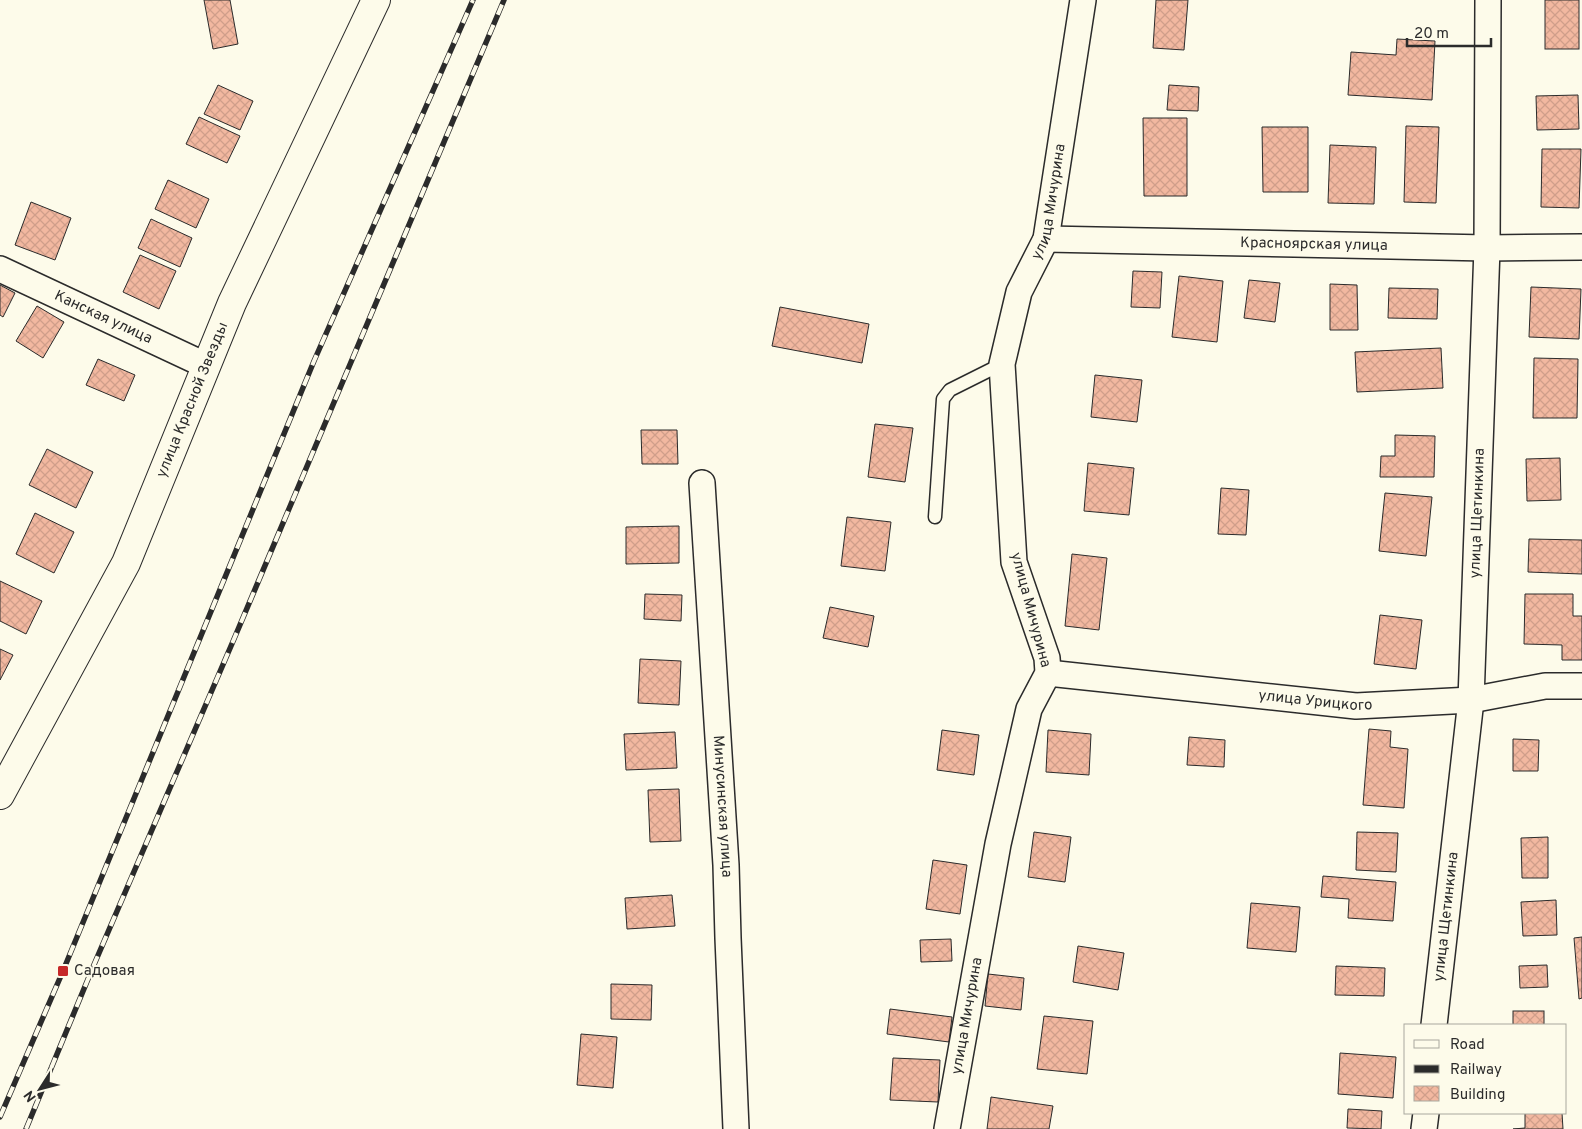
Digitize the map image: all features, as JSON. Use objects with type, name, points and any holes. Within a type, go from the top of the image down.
[{"type":"street","name":"улица Красной Звезды","points":[[0,795],[126,563],[232,303],[376,0]]},
{"type":"street","name":"улица Мичурина","points":[[947,1129],[998,844],[1029,709],[1048,673],[1047,658],[1014,562],[1002,364],[1018,292],[1046,239],[1083,0]]},
{"type":"street","name":"улица Щетинкина","points":[[1434,1024],[1471,700],[1487,248],[1488,0]]},
{"type":"street","name":"Красноярская улица","points":[[1046,239],[1487,248],[1582,247]]},
{"type":"street","name":"Канская улица","points":[[0,269],[206,365]]},
{"type":"street","name":"Минусинская улица","points":[[702,484],[726,865],[736,1129]]},
{"type":"street","name":"улица Урицкого","points":[[1048,673],[1356,706],[1471,700],[1545,686],[1582,686]]},
{"type":"street","points":[[1424,1129],[1426,1114]]},
{"type":"lane","points":[[935,517],[943,399],[950,390],[1002,364]]},
{"type":"building","points":[[204,0],[230,0],[238,44],[213,49]]},
{"type":"building","points":[[1156,0],[1188,0],[1184,50],[1153,48]]},
{"type":"building","points":[[1545,0],[1579,0],[1579,49],[1545,49]]},
{"type":"building","points":[[1397,39],[1435,41],[1432,100],[1348,95],[1351,52],[1396,55]]},
{"type":"building","points":[[218,85],[253,101],[240,130],[204,114]]},
{"type":"building","points":[[1169,85],[1199,87],[1198,111],[1167,110]]},
{"type":"building","points":[[1578,95],[1579,129],[1537,130],[1536,96]]},
{"type":"building","points":[[199,117],[240,136],[227,163],[186,144]]},
{"type":"building","points":[[1143,118],[1187,118],[1187,196],[1144,196]]},
{"type":"building","points":[[1406,126],[1439,127],[1436,203],[1404,202]]},
{"type":"building","points":[[1262,127],[1308,127],[1308,192],[1263,192]]},
{"type":"building","points":[[1330,145],[1376,147],[1374,204],[1328,203]]},
{"type":"building","points":[[1542,149],[1581,149],[1579,208],[1541,207]]},
{"type":"building","points":[[168,180],[209,199],[196,228],[155,209]]},
{"type":"building","points":[[31,202],[71,218],[55,260],[15,245]]},
{"type":"building","points":[[151,219],[192,238],[180,267],[138,248]]},
{"type":"building","points":[[140,255],[176,271],[159,309],[123,292]]},
{"type":"building","points":[[1133,271],[1162,272],[1160,308],[1131,307]]},
{"type":"building","points":[[1179,276],[1223,281],[1217,342],[1172,337]]},
{"type":"building","points":[[1249,280],[1280,283],[1275,322],[1244,318]]},
{"type":"building","points":[[1330,284],[1357,285],[1358,330],[1330,330]]},
{"type":"building","points":[[0,285],[15,293],[3,317],[0,315]]},
{"type":"building","points":[[1531,287],[1581,289],[1579,339],[1529,337]]},
{"type":"building","points":[[1389,288],[1438,289],[1437,319],[1388,318]]},
{"type":"building","points":[[37,306],[64,322],[43,358],[16,341]]},
{"type":"building","points":[[780,307],[869,324],[862,363],[772,346]]},
{"type":"building","points":[[1441,348],[1443,388],[1357,392],[1355,352]]},
{"type":"building","points":[[1534,358],[1578,359],[1577,418],[1533,418]]},
{"type":"building","points":[[98,359],[135,375],[124,401],[86,385]]},
{"type":"building","points":[[1095,375],[1142,380],[1137,422],[1091,417]]},
{"type":"building","points":[[875,424],[913,428],[905,482],[868,477]]},
{"type":"building","points":[[641,430],[677,430],[678,464],[642,464]]},
{"type":"building","points":[[1395,435],[1435,436],[1434,477],[1380,477],[1381,456],[1395,456]]},
{"type":"building","points":[[47,449],[93,472],[76,508],[29,485]]},
{"type":"building","points":[[1560,458],[1561,500],[1527,501],[1526,459]]},
{"type":"building","points":[[1088,463],[1134,468],[1129,515],[1084,511]]},
{"type":"building","points":[[1221,488],[1249,490],[1246,535],[1218,534]]},
{"type":"building","points":[[1385,493],[1432,497],[1426,556],[1379,551]]},
{"type":"building","points":[[35,513],[74,532],[54,573],[16,554]]},
{"type":"building","points":[[847,517],[891,522],[885,571],[841,566]]},
{"type":"building","points":[[679,526],[679,563],[626,564],[626,527]]},
{"type":"building","points":[[1529,539],[1582,540],[1582,574],[1528,572]]},
{"type":"building","points":[[1072,554],[1107,558],[1099,630],[1065,626]]},
{"type":"building","points":[[0,581],[42,601],[26,634],[0,621]]},
{"type":"building","points":[[645,594],[682,595],[681,621],[644,619]]},
{"type":"building","points":[[1525,594],[1573,594],[1573,616],[1582,616],[1582,660],[1562,660],[1562,645],[1524,644]]},
{"type":"building","points":[[830,607],[874,616],[868,647],[823,638]]},
{"type":"building","points":[[1380,615],[1422,620],[1416,669],[1374,664]]},
{"type":"building","points":[[0,649],[13,655],[0,680]]},
{"type":"building","points":[[640,659],[681,661],[679,705],[638,703]]},
{"type":"building","points":[[1369,729],[1391,731],[1390,747],[1408,749],[1404,808],[1363,805]]},
{"type":"building","points":[[942,730],[979,735],[974,775],[937,770]]},
{"type":"building","points":[[1048,730],[1091,734],[1089,775],[1046,772]]},
{"type":"building","points":[[675,732],[677,768],[626,770],[624,734]]},
{"type":"building","points":[[1189,737],[1225,740],[1224,767],[1187,765]]},
{"type":"building","points":[[1513,739],[1539,740],[1538,771],[1513,771]]},
{"type":"building","points":[[679,789],[681,841],[650,842],[648,790]]},
{"type":"building","points":[[1034,832],[1071,837],[1065,882],[1028,877]]},
{"type":"building","points":[[1357,832],[1398,833],[1396,872],[1356,870]]},
{"type":"building","points":[[1548,837],[1548,878],[1522,878],[1521,838]]},
{"type":"building","points":[[933,860],[967,865],[960,914],[926,909]]},
{"type":"building","points":[[1323,876],[1396,882],[1393,921],[1348,918],[1349,899],[1321,897]]},
{"type":"building","points":[[672,895],[675,926],[627,929],[625,898]]},
{"type":"building","points":[[1556,900],[1557,935],[1523,936],[1521,902]]},
{"type":"building","points":[[1251,903],[1300,907],[1296,952],[1247,948]]},
{"type":"building","points":[[1582,937],[1582,998],[1579,999],[1574,938]]},
{"type":"building","points":[[951,939],[952,961],[921,962],[920,940]]},
{"type":"building","points":[[1078,946],[1124,953],[1118,990],[1073,982]]},
{"type":"building","points":[[1547,965],[1548,987],[1520,988],[1519,966]]},
{"type":"building","points":[[1336,966],[1385,968],[1384,996],[1335,995]]},
{"type":"building","points":[[988,974],[1024,978],[1021,1010],[985,1006]]},
{"type":"building","points":[[611,984],[652,985],[651,1020],[611,1019]]},
{"type":"building","points":[[890,1009],[952,1017],[949,1042],[887,1034]]},
{"type":"building","points":[[1513,1011],[1544,1011],[1544,1024],[1513,1024]]},
{"type":"building","points":[[1044,1016],[1093,1021],[1087,1074],[1037,1069]]},
{"type":"building","points":[[581,1034],[617,1037],[613,1088],[577,1085]]},
{"type":"building","points":[[1340,1053],[1396,1057],[1393,1098],[1338,1094]]},
{"type":"building","points":[[893,1058],[940,1060],[938,1102],[890,1100]]},
{"type":"building","points":[[991,1097],[1053,1106],[1049,1129],[987,1129]]},
{"type":"building","points":[[1348,1109],[1382,1111],[1381,1129],[1347,1128]]},
{"type":"building","points":[[1525,1114],[1562,1114],[1563,1129],[1513,1129],[1525,1128]]},
{"type":"railway","points":[[0,1117],[63,971],[314,361],[473,0]]},
{"type":"railway","points":[[26,1129],[504,0]]},
{"type":"place","name":"Садовая","points":[[63,971]]}]
